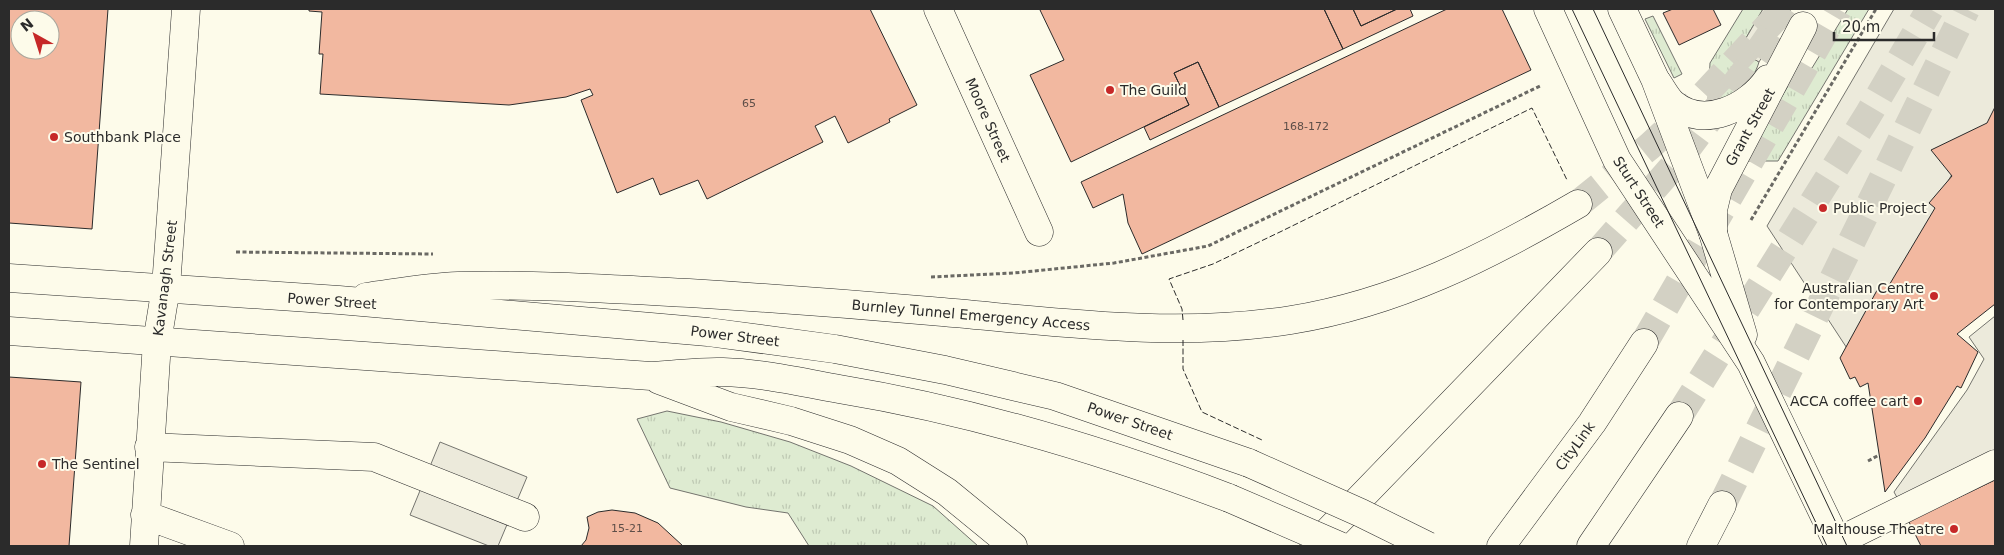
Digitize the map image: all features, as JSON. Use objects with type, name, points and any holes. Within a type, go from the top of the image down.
[{"type":"main road","name":"Kavanagh Street","points":[[144,546],[157,342],[166,287],[186,9]]},
{"type":"main road","name":"Moore Street","points":[[938,9],[1039,232]]},
{"type":"main road","name":"Sturt Street","points":[[1548,9],[1617,160],[1752,363],[1838,544]]},
{"type":"main road","name":"Sturt Street","points":[[1622,9],[1654,79],[1713,233],[1752,363]]},
{"type":"main road","name":"Grant Street","points":[[1654,79],[1673,104],[1684,111],[1709,115],[1735,108],[1749,100],[1762,87],[1809,18]]},
{"type":"main road","name":"Grant Street","points":[[1713,233],[1713,210],[1718,189],[1731,161],[1761,110],[1809,18]]},
{"type":"main road","name":"Burnley Tunnel Emergency Access","points":[[339,300],[456,286],[522,286],[730,296],[931,311],[1059,324],[1184,330],[1292,320],[1352,307],[1405,291],[1462,268],[1578,204]]},
{"type":"main road","points":[[1314,546],[1598,252]]},
{"type":"main road","name":"Power Street","points":[[9,278],[339,300],[708,332],[835,349],[946,370],[1055,396],[1249,463],[1361,513],[1428,546]]},
{"type":"main road","points":[[9,331],[651,376],[723,372],[881,396],[1014,426],[1110,454],[1229,498],[1340,546]]},
{"type":"main road","name":"CityLink","points":[[1501,546],[1592,423],[1644,343]]},
{"type":"main road","points":[[651,376],[731,407],[791,421],[850,440],[898,461],[947,492],[1014,546]]},
{"type":"main road","points":[[1590,546],[1679,416]]},
{"type":"main road","points":[[150,447],[374,457],[524,517]]},
{"type":"main road","points":[[1838,544],[1995,464]]},
{"type":"main road","points":[[1701,546],[1722,505]]},
{"type":"main road","points":[[145,515],[230,546]]},
{"type":"path","points":[[1751,220],[1876,9]]},
{"type":"path","points":[[1114,263],[1208,246],[1540,86]]},
{"type":"path","points":[[1868,461],[1880,455]]},
{"type":"green space","points":[[1743,9],[1763,9],[1739,50],[1759,62],[1756,70],[1746,85],[1733,96],[1717,102],[1708,101],[1710,63]]},
{"type":"green space","points":[[1848,9],[1869,9],[1778,161],[1743,161],[1791,81],[1812,68]]},
{"type":"green space","points":[[1653,16],[1682,74],[1674,78],[1645,19]]},
{"type":"green space","points":[[667,411],[721,422],[790,442],[851,466],[933,506],[978,546],[809,546],[788,513],[746,507],[670,488],[637,419]]},
{"type":"shaded area","points":[[1763,9],[1791,9],[1759,62],[1739,50]]},
{"type":"shaded area","points":[[1894,9],[1995,9],[1995,126],[1937,156],[1952,174],[1935,205],[1956,213],[1856,362],[1767,226]]},
{"type":"shaded area","points":[[1995,316],[1995,455],[1900,503],[1894,492],[1967,390],[1984,359],[1969,337]]},
{"type":"shaded area","points":[[440,442],[527,477],[498,546],[489,546],[410,515]]},
{"type":"building","name":"Southbank Place","points":[[9,9],[108,9],[92,229],[9,223]]},
{"type":"building","points":[[309,9],[870,9],[917,105],[889,119],[890,122],[848,143],[835,116],[815,126],[823,142],[707,199],[698,180],[660,195],[653,178],[617,193],[581,100],[593,95],[590,89],[566,97],[509,105],[320,94],[323,54],[319,54],[322,12],[309,11]]},
{"type":"building","name":"The Guild","points":[[1324,9],[1343,49],[1219,107],[1198,62],[1174,73],[1189,105],[1071,162],[1030,75],[1064,60],[1040,10]]},
{"type":"building","points":[[1324,9],[1353,9],[1361,26],[1397,9],[1410,9],[1413,16],[1343,49]]},
{"type":"building","points":[[1353,9],[1397,9],[1361,26]]},
{"type":"building","points":[[1447,9],[1502,9],[1531,70],[1142,254],[1128,223],[1123,194],[1093,208],[1081,182]]},
{"type":"building","points":[[1673,9],[1713,9],[1721,25],[1679,45],[1663,13]]},
{"type":"building","points":[[1198,62],[1219,107],[1150,140],[1144,127],[1189,105],[1174,73]]},
{"type":"building","name":"Australian Centre for Contemporary Art","points":[[1995,107],[1995,304],[1957,334],[1978,352],[1961,388],[1957,386],[1925,438],[1885,492],[1868,383],[1860,387],[1855,377],[1850,379],[1840,358],[1881,283],[1888,287],[1935,208],[1929,203],[1952,176],[1931,150],[1987,123]]},
{"type":"building","name":"The Sentinel","points":[[9,377],[81,382],[69,546],[9,546]]},
{"type":"building","name":"Malthouse Theatre","points":[[1995,480],[1995,546],[1921,546],[1904,512],[1951,501]]},
{"type":"building","points":[[612,510],[635,513],[658,523],[683,546],[581,546],[586,540],[589,528],[587,517],[598,512]]},
{"type":"tunnel","points":[[1578,204],[1650,146],[1701,98],[1784,9]]},
{"type":"tunnel","points":[[1598,252],[1677,162],[1746,70],[1788,9]]},
{"type":"tunnel","points":[[1644,343],[1838,9]]},
{"type":"tunnel","points":[[1679,416],[1868,115],[1930,9]]},
{"type":"tunnel","points":[[1722,505],[1966,9]]},
{"type":"tram line","points":[[1572,9],[1827,546]]},
{"type":"tram line","points":[[1593,9],[1847,546]]},
{"type":"fence","points":[[1183,320],[1182,309],[1169,279],[1213,264],[1532,108],[1567,180]]},
{"type":"fence","points":[[1183,340],[1183,369],[1202,412],[1262,440]]},
{"type":"place","name":"The Guild","points":[[1110,90]]},
{"type":"place","name":"Southbank Place","points":[[54,137]]},
{"type":"place","name":"Public Project","points":[[1823,208]]},
{"type":"place","name":"Australian Centre for Contemporary Art","points":[[1934,296]]},
{"type":"place","name":"ACCA coffee cart","points":[[1918,401]]},
{"type":"place","name":"The Sentinel","points":[[42,464]]},
{"type":"place","name":"Malthouse Theatre","points":[[1954,529]]}]
